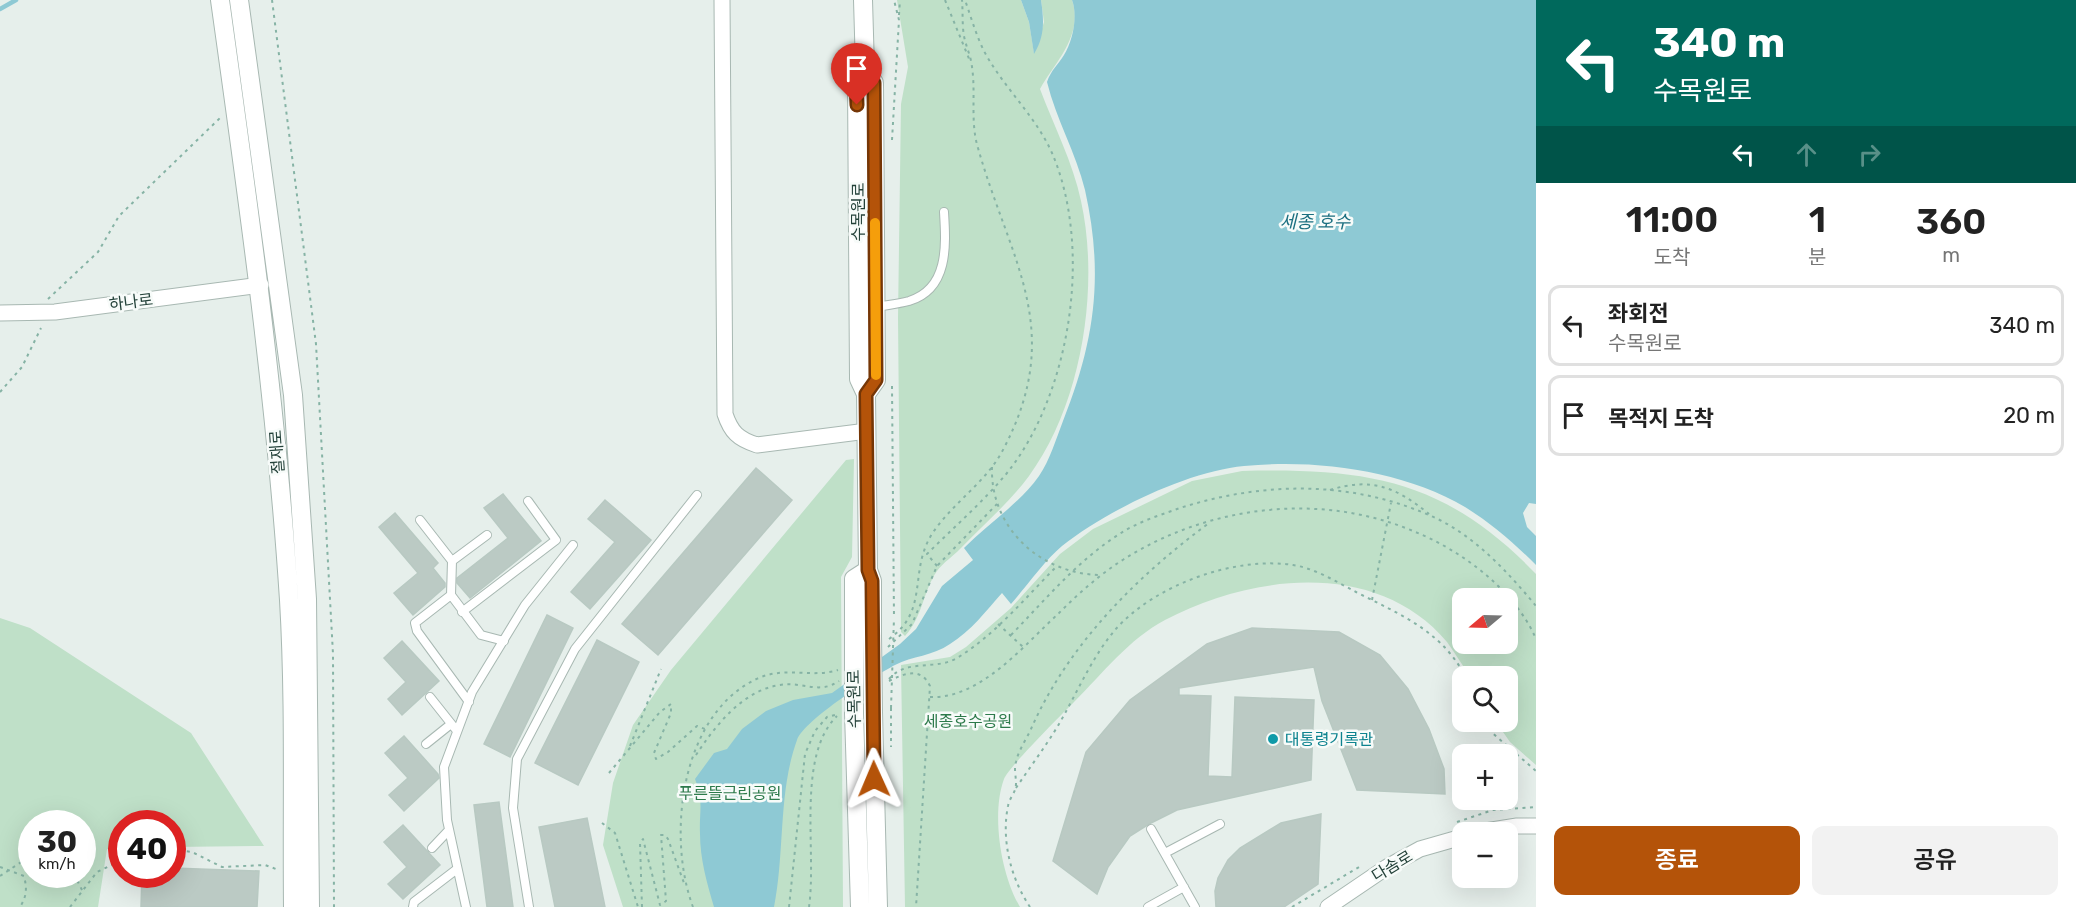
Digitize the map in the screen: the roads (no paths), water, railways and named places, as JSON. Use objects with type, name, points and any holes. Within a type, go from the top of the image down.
[{"type":"street","name":"절재로","points":[[220,0],[261,285],[273,397],[289,603],[293,907]]},
{"type":"street","name":"절재로","points":[[239,0],[293,395],[307,599],[310,907]]},
{"type":"street","points":[[722,0],[725,414],[731,430],[742,440],[757,445],[867,431]]},
{"type":"street","name":"수목원로","points":[[863,0],[865,68],[874,83],[876,306],[876,380],[866,394]]},
{"type":"street","name":"수목원로","points":[[865,68],[856,82],[859,379],[866,394],[868,570],[854,579],[873,712],[878,907]]},
{"type":"street","name":"하나로","points":[[0,313],[45,312],[261,285]]},
{"type":"street","name":"수목원로","points":[[860,907],[846,714],[863,636]]},
{"type":"street","points":[[1518,826],[1536,826]]},
{"type":"street","name":"다솜로","points":[[1328,907],[1387,867],[1420,849],[1452,840]]},
{"type":"lane","points":[[876,306],[909,301],[926,291],[934,282],[942,270],[946,253],[944,212]]},
{"type":"lane","points":[[529,907],[513,808],[517,759],[575,649],[697,495]]},
{"type":"lane","points":[[462,612],[556,540],[528,501]]},
{"type":"lane","points":[[420,520],[452,561],[451,595],[462,612],[481,635],[504,641]]},
{"type":"lane","points":[[452,561],[487,535]]},
{"type":"lane","points":[[466,907],[449,830],[444,767],[469,702],[504,641],[525,605],[573,545]]},
{"type":"lane","points":[[451,595],[415,623],[417,631],[469,702]]},
{"type":"lane","points":[[430,697],[457,731]]},
{"type":"lane","points":[[426,744],[451,724]]},
{"type":"lane","points":[[1165,853],[1220,824]]},
{"type":"lane","points":[[1150,829],[1195,907]]},
{"type":"lane","points":[[432,848],[449,830]]},
{"type":"lane","points":[[413,907],[414,902],[457,869]]},
{"type":"lane","points":[[1148,907],[1184,887]]},
{"type":"water","points":[[1021,0],[1041,0],[1043,28],[1034,54],[1029,22]]},
{"type":"water","name":"세종 호수","points":[[1072,0],[1536,0],[1536,504],[1529,503],[1523,513],[1527,527],[1536,536],[1536,565],[1502,534],[1465,507],[1440,494],[1386,476],[1329,466],[1272,464],[1222,469],[1173,484],[1101,519],[1080,533],[1062,546],[1042,566],[1011,604],[1002,593],[958,639],[937,651],[902,662],[885,671],[841,699],[813,721],[797,740],[791,760],[784,801],[780,865],[774,907],[714,907],[701,853],[700,800],[695,779],[714,753],[727,749],[742,729],[766,711],[793,700],[832,693],[900,644],[916,629],[942,586],[973,560],[964,548],[1031,486],[1043,470],[1052,449],[1083,363],[1093,307],[1095,279],[1091,221],[1085,190],[1047,82],[1070,42],[1075,13]]},
{"type":"waterway","points":[[0,9],[16,0]]},
{"type":"place","name":"대통령기록관","points":[[1273,739]]},
{"type":"park label","name":"세종호수공원","points":[[968,721]]},
{"type":"park label","name":"푸른뜰근린공원","points":[[730,793]]}]
